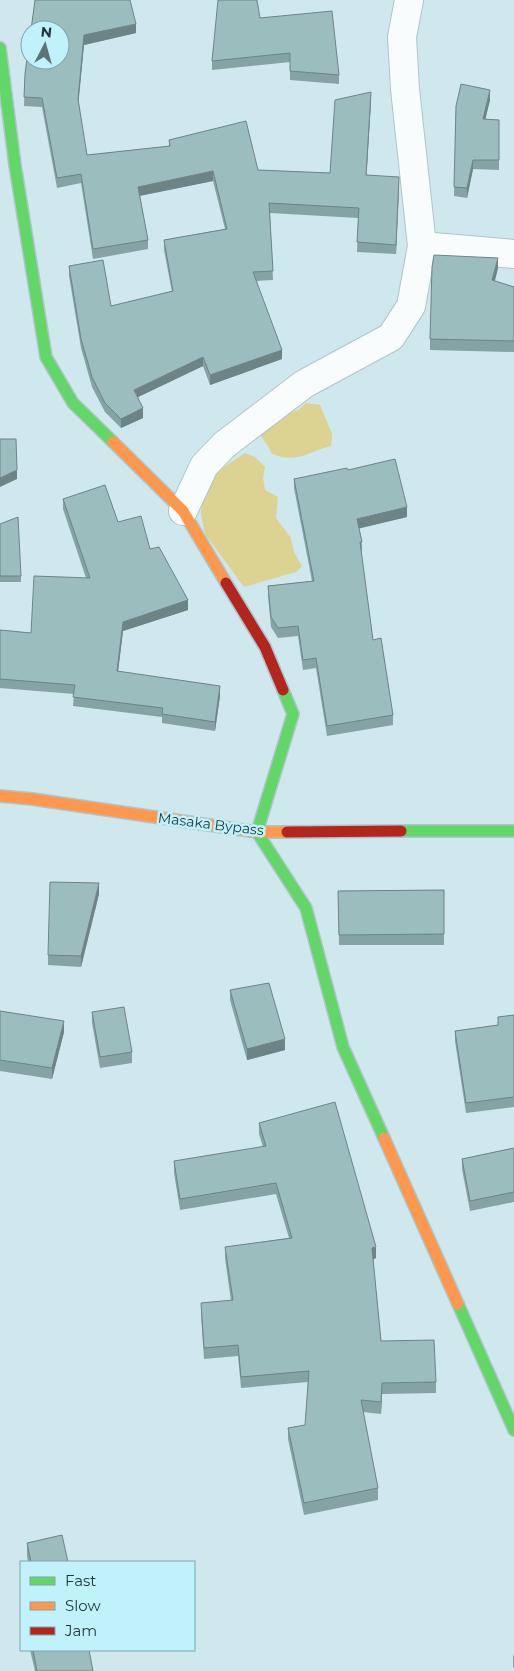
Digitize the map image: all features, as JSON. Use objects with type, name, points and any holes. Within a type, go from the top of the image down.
[{"type":"main road","points":[[0,48],[15,166],[46,357],[73,403],[183,511],[265,647],[293,714],[257,832],[306,908],[343,1047],[514,1430]]},
{"type":"main road","name":"Masaka Bypass","points":[[0,796],[32,798],[257,832],[514,831]]},
{"type":"street","points":[[183,511],[204,466],[224,445],[304,384],[391,336],[411,306],[422,246],[405,89],[402,37],[408,0]]},
{"type":"street","points":[[422,246],[514,254]]},
{"type":"shaded area","points":[[306,403],[320,405],[332,434],[331,446],[302,456],[289,458],[272,454],[258,426],[281,414],[298,410]]},
{"type":"shaded area","points":[[245,453],[255,457],[265,467],[263,478],[265,490],[278,497],[276,518],[291,538],[294,552],[302,566],[296,572],[244,587],[205,534],[201,514],[202,499],[208,481],[224,467]]},
{"type":"building","points":[[35,0],[130,0],[136,24],[84,35],[78,99],[87,155],[170,146],[169,140],[246,121],[258,170],[330,173],[335,100],[371,92],[366,175],[399,177],[396,245],[357,242],[359,208],[269,203],[273,271],[253,272],[282,350],[210,375],[203,357],[134,390],[143,408],[121,419],[105,403],[92,377],[81,339],[69,266],[103,260],[111,306],[173,291],[164,240],[227,229],[213,171],[138,187],[148,240],[93,249],[81,174],[57,178],[42,98],[24,97],[26,70],[70,70],[70,20],[32,20]]},
{"type":"building","points":[[218,0],[257,0],[260,18],[332,11],[339,75],[290,71],[290,53],[212,61]]},
{"type":"building","points":[[461,84],[490,90],[483,119],[499,120],[499,160],[473,160],[467,188],[454,187],[456,106]]},
{"type":"building","points":[[434,255],[498,258],[492,280],[514,287],[514,341],[430,339]]},
{"type":"building","points":[[0,439],[16,439],[17,470],[0,478]]},
{"type":"building","points":[[395,459],[407,507],[357,519],[362,542],[360,542],[373,640],[381,638],[393,715],[327,726],[316,658],[303,660],[298,626],[278,628],[271,617],[268,586],[314,581],[294,479],[347,468],[348,470]]},
{"type":"building","points":[[105,485],[118,522],[141,516],[150,549],[159,547],[188,600],[123,622],[117,671],[220,686],[215,722],[162,714],[163,708],[73,697],[75,685],[0,679],[0,630],[31,633],[34,576],[90,578],[63,499]]},
{"type":"building","points":[[18,517],[21,576],[0,576],[0,524]]},
{"type":"building","points":[[50,882],[99,883],[81,956],[48,955]]},
{"type":"building","points":[[444,890],[444,934],[339,935],[338,891]]},
{"type":"building","points":[[269,983],[285,1039],[247,1049],[230,990]]},
{"type":"building","points":[[124,1007],[132,1052],[100,1057],[92,1012]]},
{"type":"building","points":[[0,1011],[64,1021],[52,1068],[0,1060]]},
{"type":"building","points":[[514,1015],[514,1097],[466,1103],[455,1031],[498,1025],[498,1017]]},
{"type":"building","points":[[335,1102],[376,1247],[372,1248],[381,1341],[434,1340],[436,1382],[382,1383],[381,1402],[361,1400],[378,1488],[304,1503],[288,1428],[305,1425],[309,1371],[241,1377],[238,1345],[204,1348],[201,1303],[233,1300],[225,1247],[292,1238],[276,1183],[180,1199],[174,1161],[266,1146],[259,1123]]},
{"type":"building","points":[[514,1148],[514,1192],[470,1201],[462,1159]]},
{"type":"building","points":[[62,1535],[68,1561],[31,1561],[27,1543]]},
{"type":"building","points":[[33,1651],[89,1651],[93,1671],[37,1671]]},
{"type":"traffic: fast","points":[[0,48],[15,165],[46,357],[73,403],[113,442]]},
{"type":"traffic: fast","points":[[283,690],[293,714],[257,832],[306,908],[343,1047],[384,1138]]},
{"type":"traffic: fast","points":[[401,831],[514,831]]},
{"type":"traffic: fast","points":[[458,1304],[514,1430]]},
{"type":"traffic: slow","points":[[113,442],[183,511],[226,583]]},
{"type":"traffic: slow","points":[[0,796],[257,832],[287,832]]},
{"type":"traffic: slow","points":[[384,1138],[458,1304]]},
{"type":"traffic: jam","points":[[226,583],[265,647],[283,690]]},
{"type":"traffic: jam","points":[[287,832],[401,831]]}]
